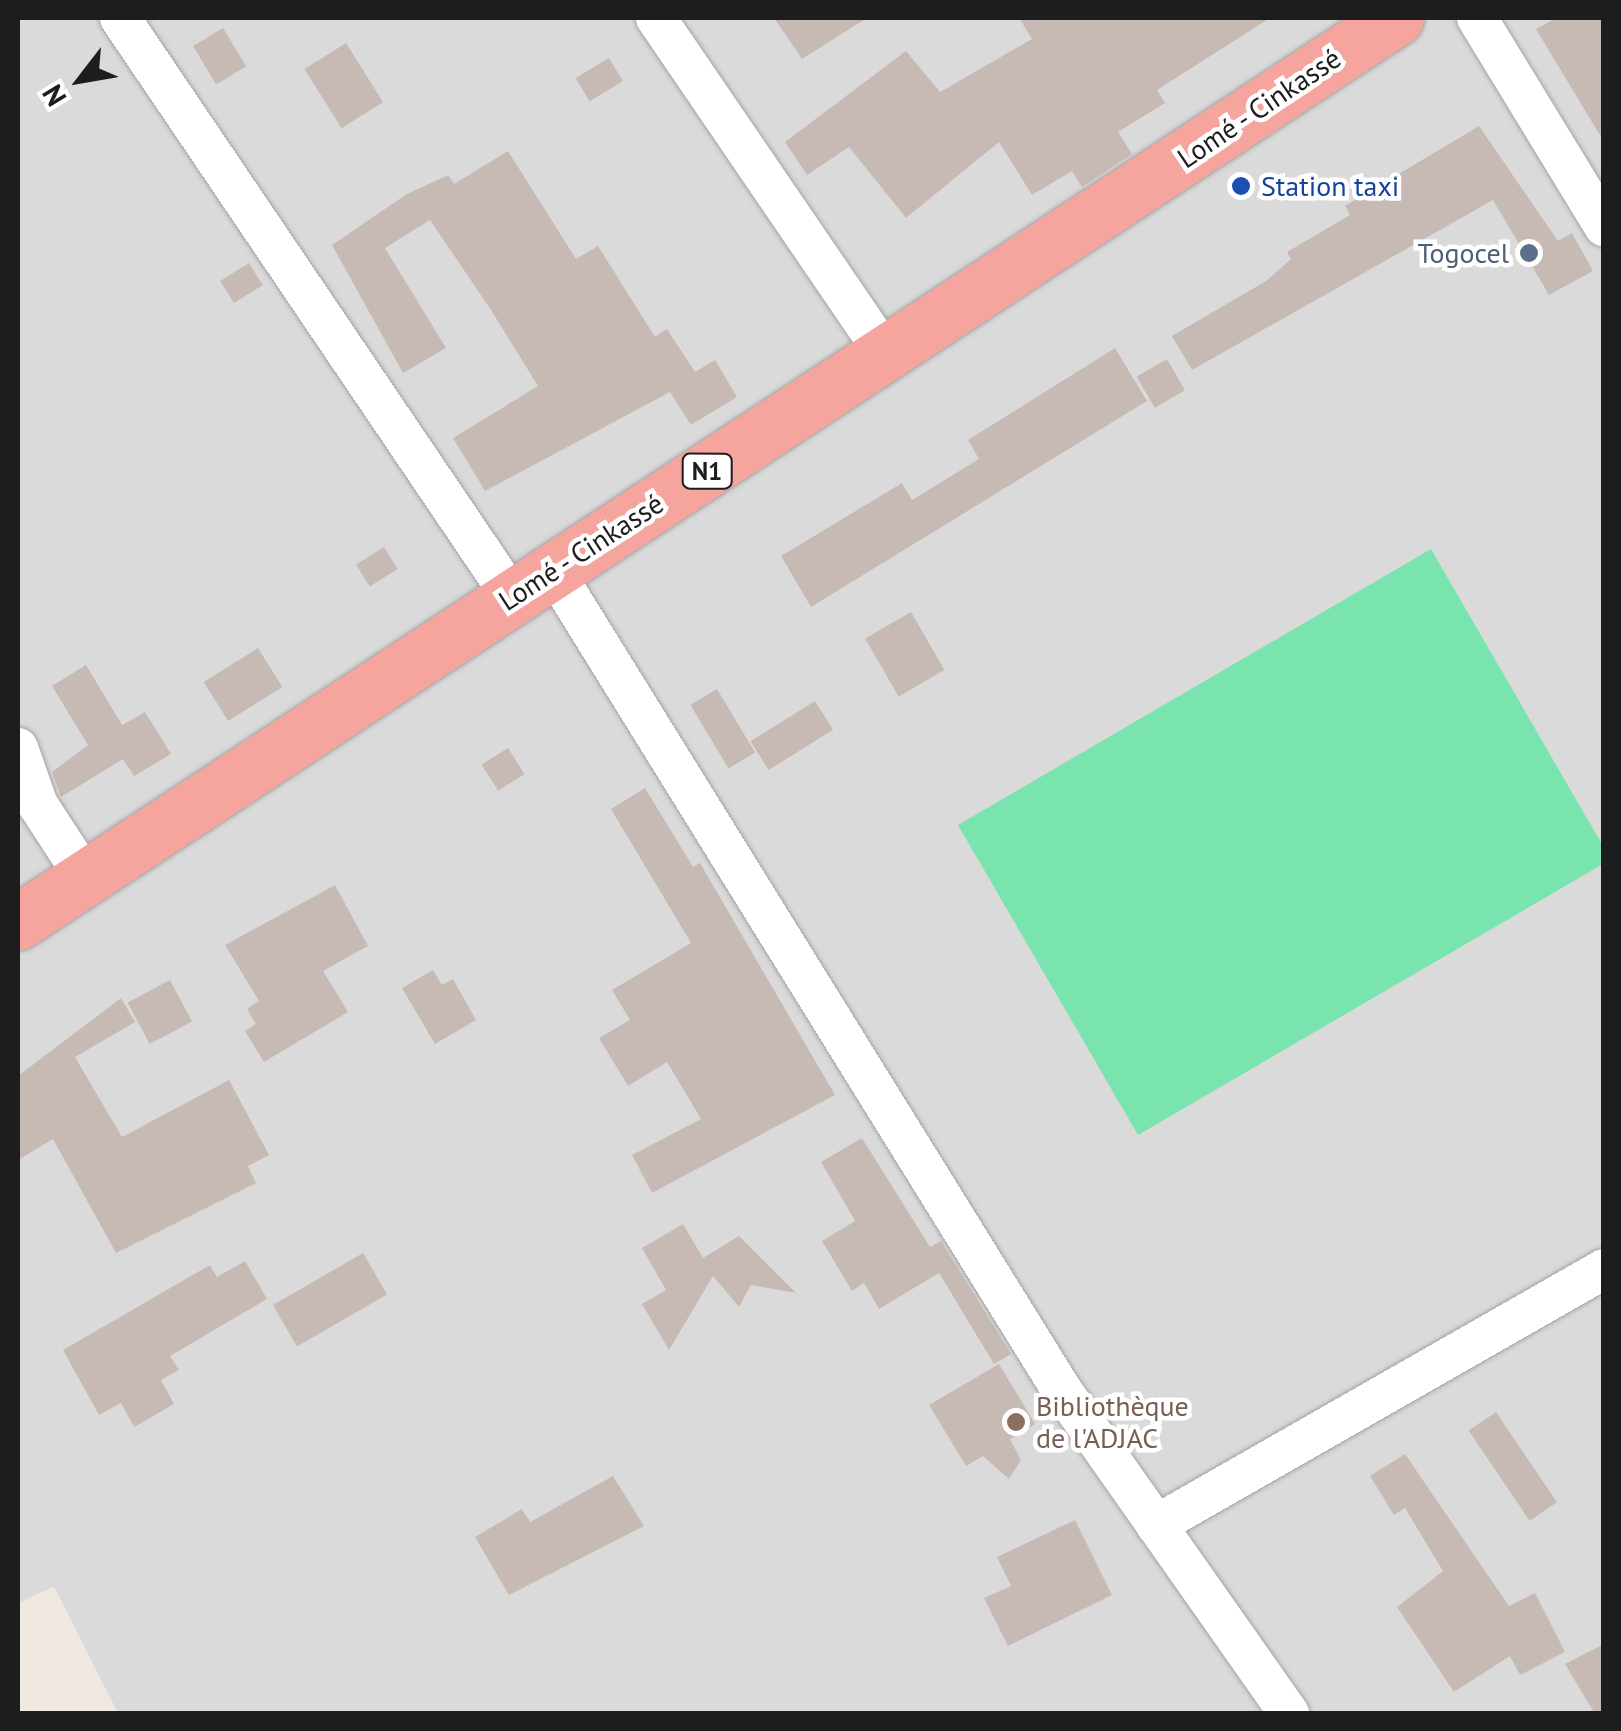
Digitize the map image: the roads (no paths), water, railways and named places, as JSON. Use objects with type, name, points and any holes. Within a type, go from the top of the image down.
[{"type":"highway","name":"Lomé - Cinkassé","points":[[18,922],[1396,18]]},
{"type":"street","points":[[120,18],[533,584],[1061,1389],[1288,1714]]},
{"type":"street","points":[[656,18],[886,355]]},
{"type":"street","points":[[1477,18],[1604,226]]},
{"type":"street","points":[[18,748],[38,805],[84,878]]},
{"type":"street","points":[[1156,1524],[1604,1269]]},
{"type":"place","name":"Station taxi","points":[[1241,186]]},
{"type":"place","name":"Togocel","points":[[1529,253]]},
{"type":"place","name":"Bibliothèque de l'ADJAC","points":[[1016,1422]]}]
